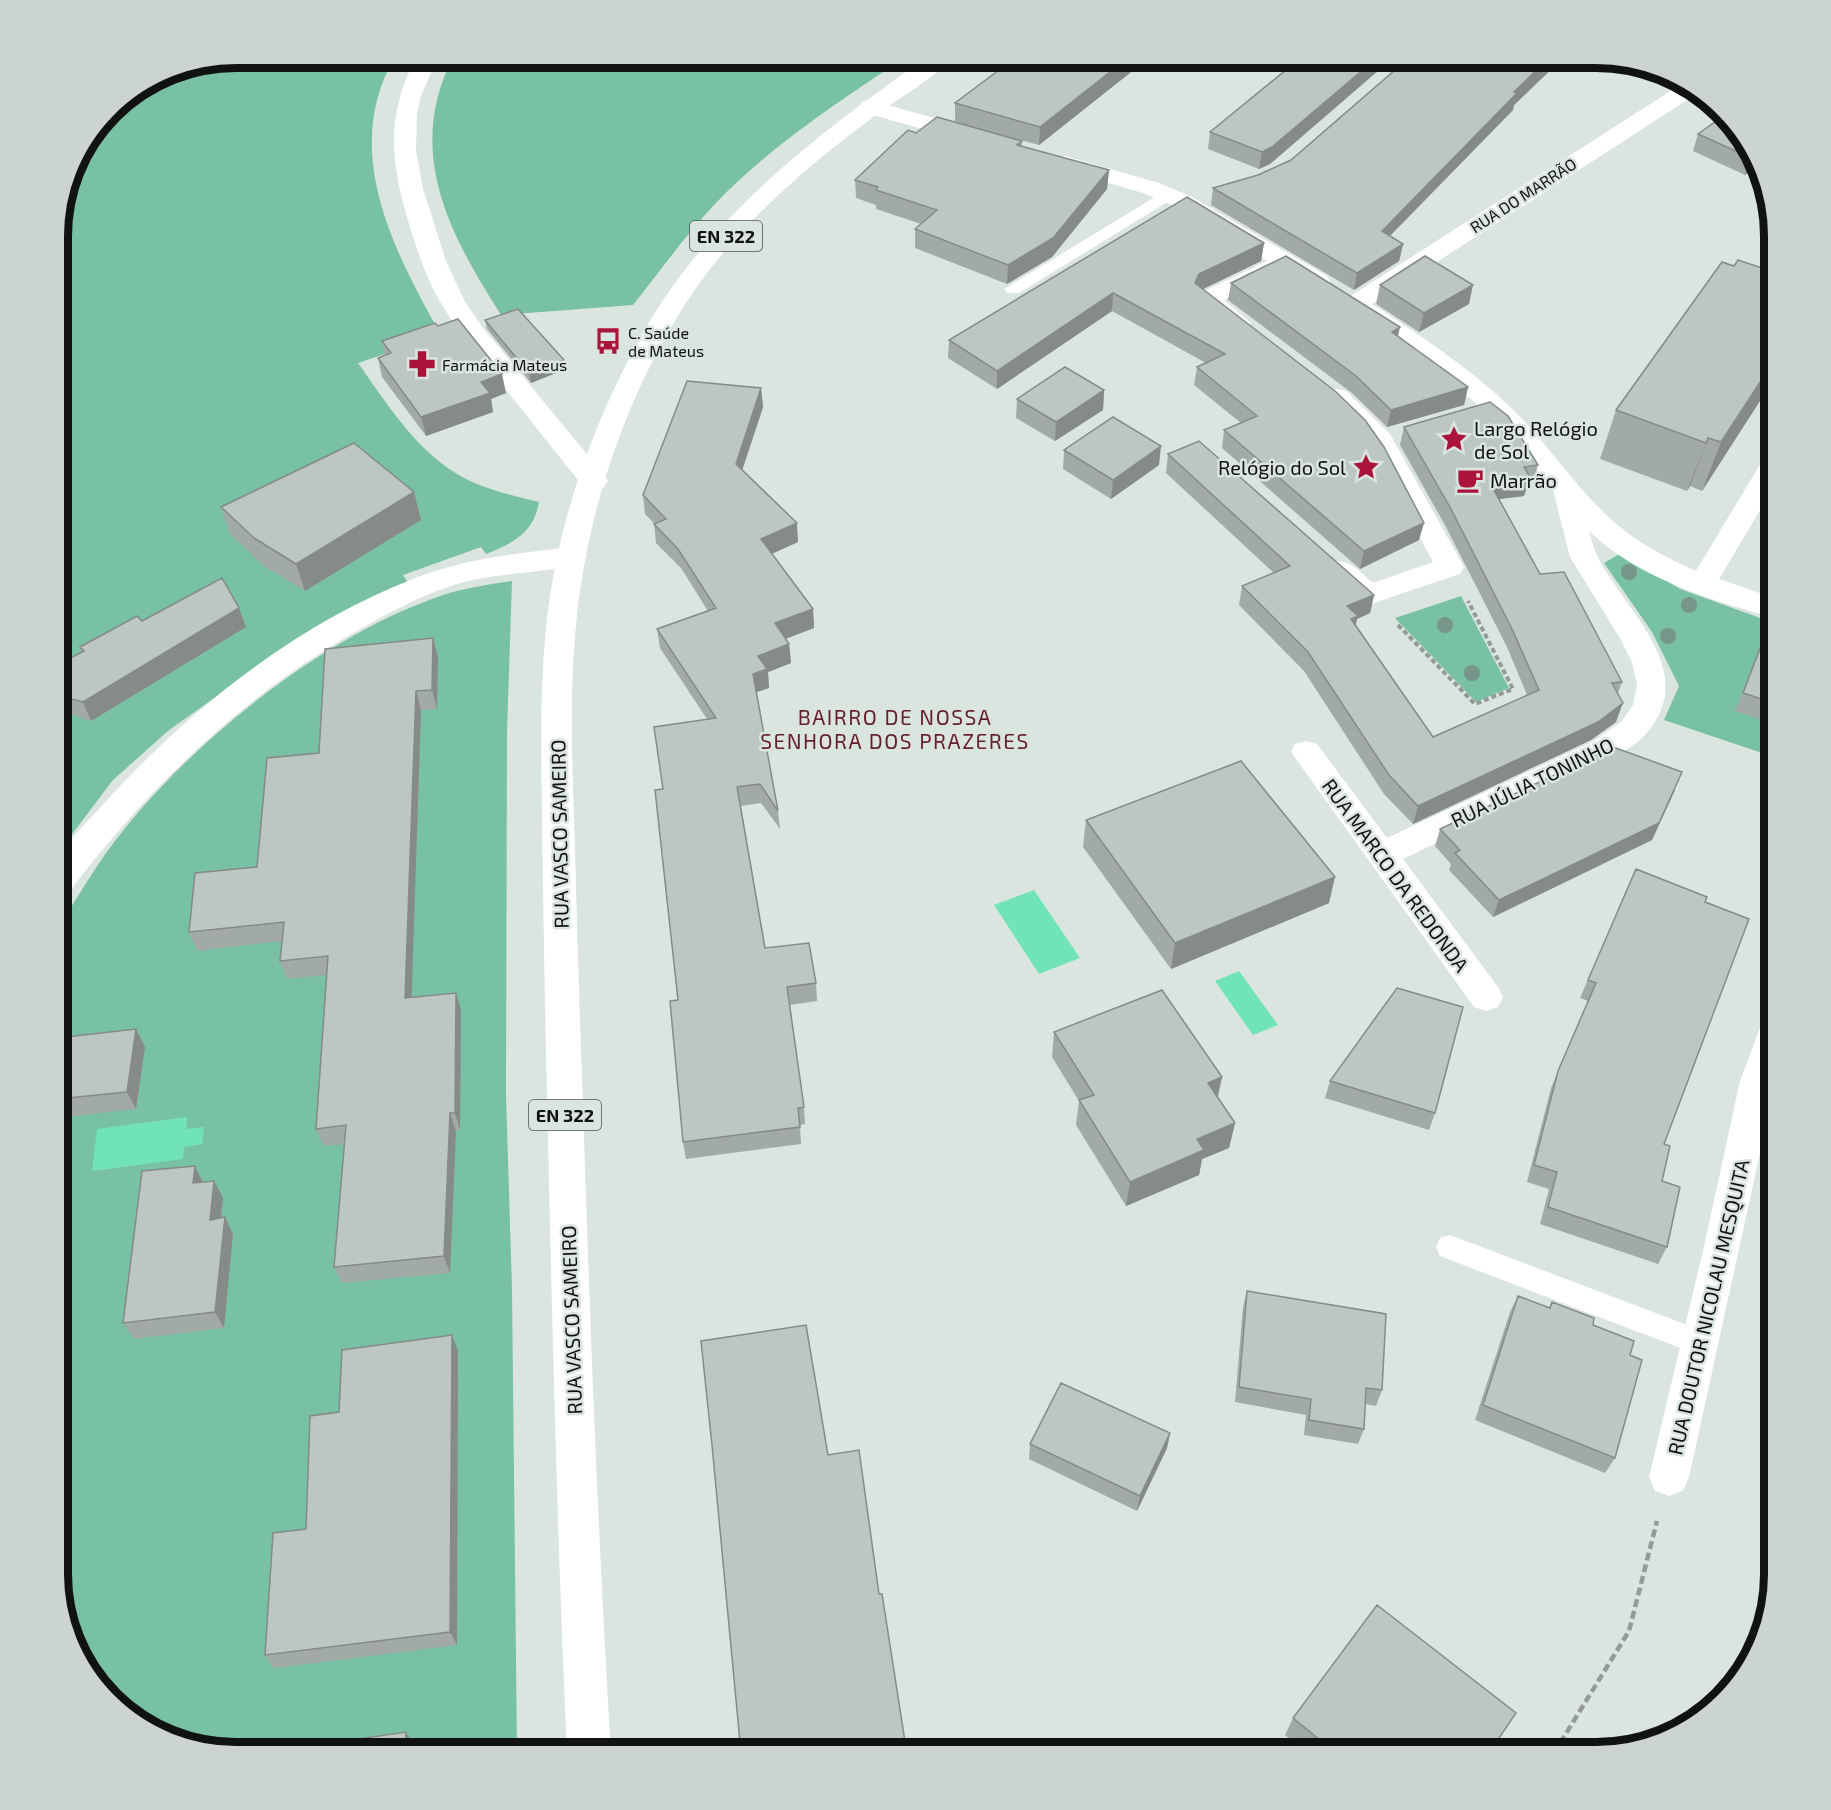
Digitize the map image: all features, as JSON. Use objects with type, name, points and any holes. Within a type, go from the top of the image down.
[{"type":"street","points":[[422,68],[405,114],[403,145],[408,180],[434,264],[447,292],[472,331],[594,481]]},
{"type":"street","name":"RUA VASCO SAMEIRO","points":[[589,1742],[569,1273],[556,715],[563,608],[573,556],[610,433],[648,349],[692,276],[726,236],[777,184],[828,139],[926,68]]},
{"type":"street","name":"RUA DO MARRÃO","points":[[1355,304],[1684,93]]},
{"type":"street","points":[[870,107],[992,142]]},
{"type":"street","points":[[1048,158],[1176,198],[1355,304],[1442,363],[1483,410],[1517,429],[1565,488],[1600,526],[1620,542],[1661,566],[1702,584],[1764,605]]},
{"type":"street","points":[[1176,198],[1214,194]]},
{"type":"street","points":[[1259,338],[1207,299],[1285,261]]},
{"type":"street","points":[[1321,385],[1393,437],[1450,567],[1368,595],[1323,555]]},
{"type":"street","points":[[1702,584],[1764,481]]},
{"type":"street","name":"RUA JÚLIA TONINHO","points":[[1381,855],[1603,750],[1625,737],[1643,718],[1652,692],[1650,664],[1635,635],[1585,558],[1565,488]]},
{"type":"street","points":[[68,869],[118,805],[158,766],[237,697],[339,629],[426,585],[465,572],[506,564],[573,556]]},
{"type":"street","name":"RUA MARCO DA REDONDA","points":[[1306,752],[1486,997]]},
{"type":"street","name":"RUA DOUTOR NICOLAU MESQUITA","points":[[1669,1477],[1764,1063]]},
{"type":"lane","points":[[1013,289],[1176,198]]},
{"type":"lane","points":[[1450,1247],[1701,1343]]},
{"type":"path","points":[[1368,595],[1475,704],[1513,689],[1450,567]]},
{"type":"path","points":[[1561,1742],[1629,1631],[1669,1477]]},
{"type":"shaded area","points":[[235,68],[390,68],[379,92],[372,128],[373,164],[380,199],[391,235],[441,335],[358,363],[409,432],[440,462],[477,484],[539,502],[536,513],[521,536],[505,546],[486,554],[481,547],[403,575],[410,586],[285,648],[169,730],[113,780],[68,839],[68,224],[73,192],[80,171],[102,133],[133,102],[171,80],[192,73]]},
{"type":"shaded area","points":[[449,68],[890,68],[781,144],[735,184],[693,229],[633,305],[501,315],[465,253],[450,222],[440,191],[433,159],[433,126],[439,92]]},
{"type":"shaded area","points":[[1621,553],[1680,589],[1764,619],[1764,754],[1664,720],[1679,686],[1652,632],[1604,563]]},
{"type":"shaded area","points":[[512,581],[507,732],[506,1095],[512,1289],[517,1742],[235,1742],[213,1741],[181,1734],[142,1714],[109,1685],[96,1668],[80,1639],[71,1608],[68,1586],[68,911],[107,852],[145,805],[179,768],[258,699],[301,668],[389,617],[432,599]]},
{"type":"shaded area","points":[[1461,596],[1509,688],[1476,702],[1395,618]]},
{"type":"shaded area","points":[[1034,890],[1080,958],[1039,974],[994,905]]},
{"type":"shaded area","points":[[1239,971],[1278,1025],[1253,1035],[1215,981]]},
{"type":"shaded area","points":[[187,1117],[186,1129],[204,1127],[202,1144],[184,1147],[183,1159],[92,1171],[97,1129]]},
{"type":"building","points":[[1002,68],[1115,68],[1040,127],[955,103]]},
{"type":"building","points":[[1288,68],[1365,68],[1272,147],[1262,152],[1210,132]]},
{"type":"building","points":[[1397,68],[1539,68],[1382,231],[1403,244],[1357,273],[1213,188],[1258,175],[1291,160]]},
{"type":"building","points":[[937,117],[1022,141],[1017,145],[1109,170],[1053,238],[1008,265],[915,229],[937,210],[876,190],[878,187],[855,180],[908,130],[916,133]]},
{"type":"building","points":[[1717,120],[1743,154],[1698,134]]},
{"type":"building","points":[[1187,197],[1264,243],[1199,274],[1195,283],[1335,391],[1365,420],[1384,447],[1424,523],[1364,551],[1224,430],[1257,416],[1197,367],[1225,354],[1113,293],[997,371],[949,340]]},
{"type":"building","points":[[1286,256],[1400,327],[1392,332],[1468,387],[1391,410],[1356,376],[1231,283]]},
{"type":"building","points":[[1425,256],[1473,285],[1424,313],[1380,285]]},
{"type":"building","points":[[1738,260],[1764,269],[1764,376],[1721,442],[1708,438],[1706,443],[1616,410],[1722,262],[1734,266]]},
{"type":"building","points":[[518,309],[564,360],[529,373],[485,320]]},
{"type":"building","points":[[458,319],[502,374],[481,382],[490,393],[421,417],[378,358],[391,353],[382,341],[435,323],[438,326]]},
{"type":"building","points":[[1065,367],[1104,390],[1056,422],[1017,399]]},
{"type":"building","points":[[687,381],[761,388],[736,464],[797,523],[761,539],[813,609],[775,623],[789,644],[758,656],[767,669],[753,674],[778,811],[760,784],[737,787],[765,948],[809,943],[816,983],[787,987],[804,1107],[798,1108],[800,1127],[683,1142],[670,1001],[678,1000],[655,790],[663,789],[654,727],[716,718],[657,629],[716,608],[678,549],[654,524],[666,519],[643,495]]},
{"type":"building","points":[[1490,402],[1508,416],[1538,465],[1524,467],[1530,477],[1490,483],[1540,574],[1564,572],[1622,682],[1612,683],[1623,703],[1598,722],[1418,806],[1389,775],[1308,652],[1242,586],[1290,566],[1168,454],[1199,441],[1374,595],[1347,606],[1358,616],[1351,619],[1433,737],[1539,690],[1512,629],[1451,509],[1404,427]]},
{"type":"building","points":[[1113,417],[1161,446],[1113,480],[1064,450]]},
{"type":"building","points":[[354,443],[414,492],[296,564],[254,538],[221,507]]},
{"type":"building","points":[[222,578],[239,608],[83,702],[68,698],[68,659],[84,651],[80,647],[137,616],[142,621]]},
{"type":"building","points":[[433,638],[432,690],[416,691],[405,998],[456,993],[455,1113],[450,1113],[444,1256],[334,1267],[346,1125],[316,1129],[328,956],[280,961],[284,922],[189,932],[195,873],[257,867],[267,758],[319,753],[325,649]]},
{"type":"building","points":[[1764,638],[1764,700],[1743,693]]},
{"type":"building","points":[[1613,747],[1682,772],[1659,823],[1499,900],[1455,853],[1460,850],[1440,829]]},
{"type":"building","points":[[1241,761],[1335,877],[1175,943],[1086,820]]},
{"type":"building","points":[[1636,869],[1707,897],[1705,902],[1749,919],[1664,1144],[1670,1146],[1662,1181],[1680,1187],[1667,1247],[1548,1207],[1557,1172],[1534,1165],[1558,1071],[1596,983],[1588,980]]},
{"type":"building","points":[[1397,988],[1463,1007],[1435,1113],[1330,1081]]},
{"type":"building","points":[[1162,990],[1222,1077],[1208,1083],[1235,1123],[1197,1139],[1204,1150],[1130,1182],[1079,1100],[1094,1095],[1054,1032]]},
{"type":"building","points":[[136,1029],[127,1092],[68,1098],[68,1037]]},
{"type":"building","points":[[195,1166],[193,1183],[214,1181],[210,1220],[225,1217],[215,1312],[123,1323],[142,1171]]},
{"type":"building","points":[[1247,1291],[1386,1314],[1382,1390],[1366,1388],[1364,1429],[1309,1420],[1311,1399],[1239,1387]]},
{"type":"building","points":[[1518,1296],[1550,1308],[1552,1302],[1594,1318],[1593,1325],[1634,1341],[1630,1355],[1642,1360],[1615,1458],[1483,1405]]},
{"type":"building","points":[[806,1325],[828,1455],[859,1450],[879,1594],[882,1594],[905,1742],[740,1742],[701,1341]]},
{"type":"building","points":[[452,1335],[450,1632],[265,1655],[273,1533],[306,1529],[310,1416],[339,1412],[342,1350]]},
{"type":"building","points":[[1061,1383],[1170,1433],[1140,1496],[1030,1444]]},
{"type":"building","points":[[1377,1605],[1516,1713],[1496,1742],[1322,1742],[1293,1718]]},
{"type":"building","points":[[406,1732],[406,1742],[337,1742]]},
{"type":"place","name":"C. Saúde de Mateus","points":[[608,341]]},
{"type":"place","name":"Farmácia Mateus","points":[[422,364]]},
{"type":"place","name":"Largo Relógio de Sol","points":[[1454,439]]},
{"type":"place","name":"Relógio do Sol","points":[[1366,467]]},
{"type":"place","name":"Marrão","points":[[1470,480]]},
{"type":"district","name":"BAIRRO DE NOSSA SENHORA DOS PRAZERES","points":[[895,728]]}]
